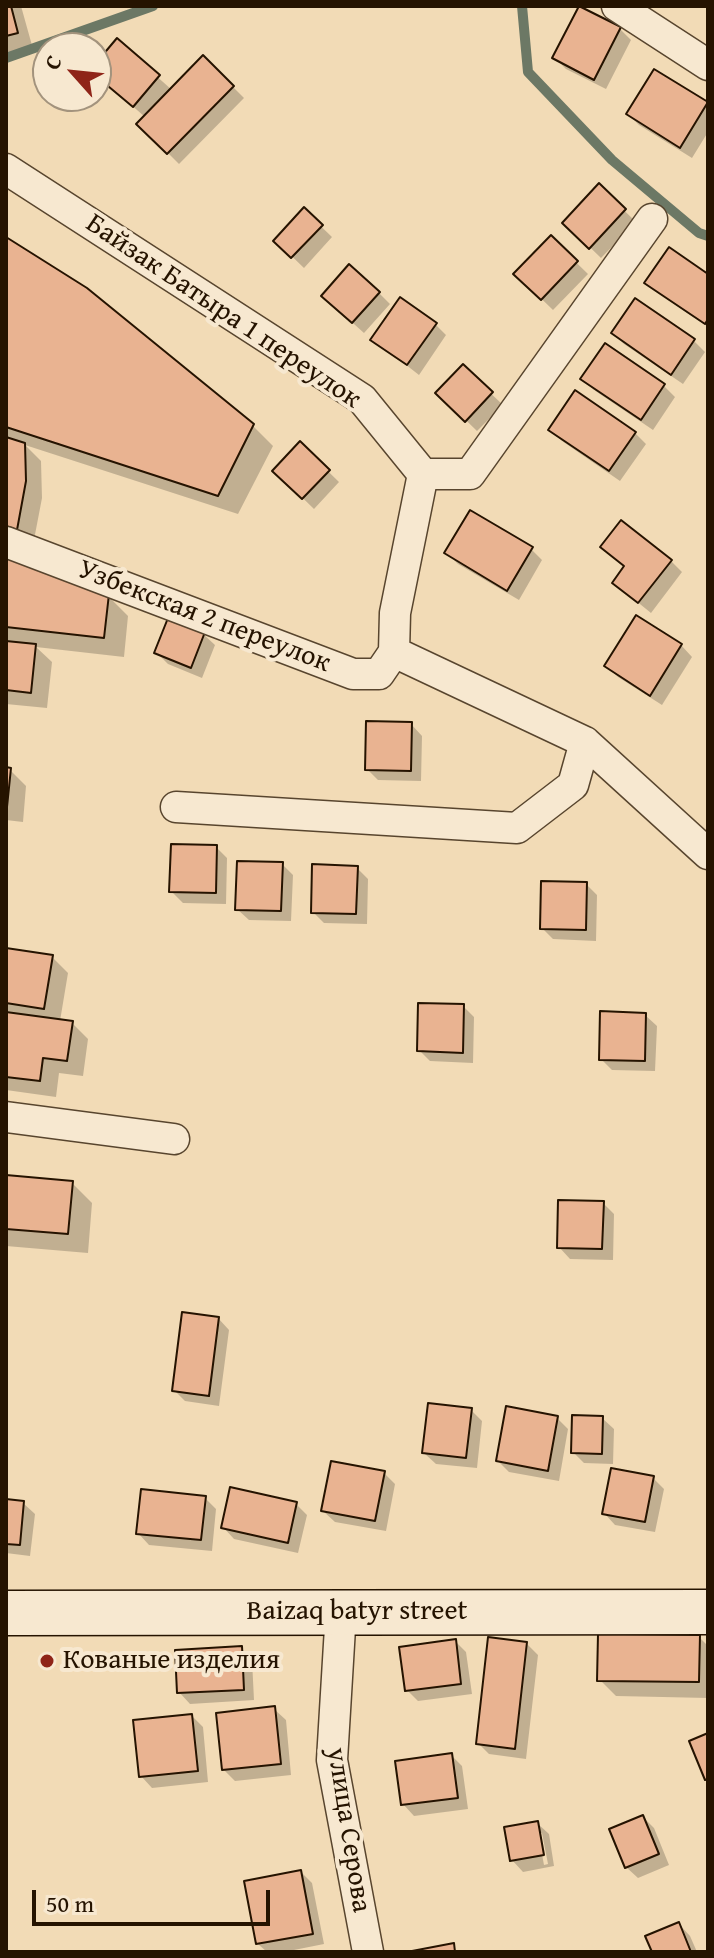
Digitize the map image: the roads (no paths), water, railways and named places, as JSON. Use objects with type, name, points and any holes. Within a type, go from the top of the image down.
[{"type":"main road","name":"Baizaq batyr street","points":[[6,1613],[708,1612]]},
{"type":"street","points":[[617,6],[708,65]]},
{"type":"street","name":"Байзак Батыра 1 переулок","points":[[6,169],[362,399],[423,474]]},
{"type":"street","points":[[652,219],[470,474],[423,474],[395,613],[394,652],[585,742],[708,854]]},
{"type":"street","name":"Узбекская 2 переулок","points":[[6,542],[353,674],[379,674],[394,652]]},
{"type":"street","points":[[176,807],[517,828],[573,785],[585,742]]},
{"type":"street","points":[[6,1117],[174,1139]]},
{"type":"street","name":"улица Серова","points":[[341,1611],[332,1760],[368,1952]]},
{"type":"waterway","points":[[6,58],[153,6]]},
{"type":"waterway","points":[[522,6],[528,72],[612,160],[699,233],[708,236]]},
{"type":"place","name":"Кованые изделия","points":[[47,1661]]}]
